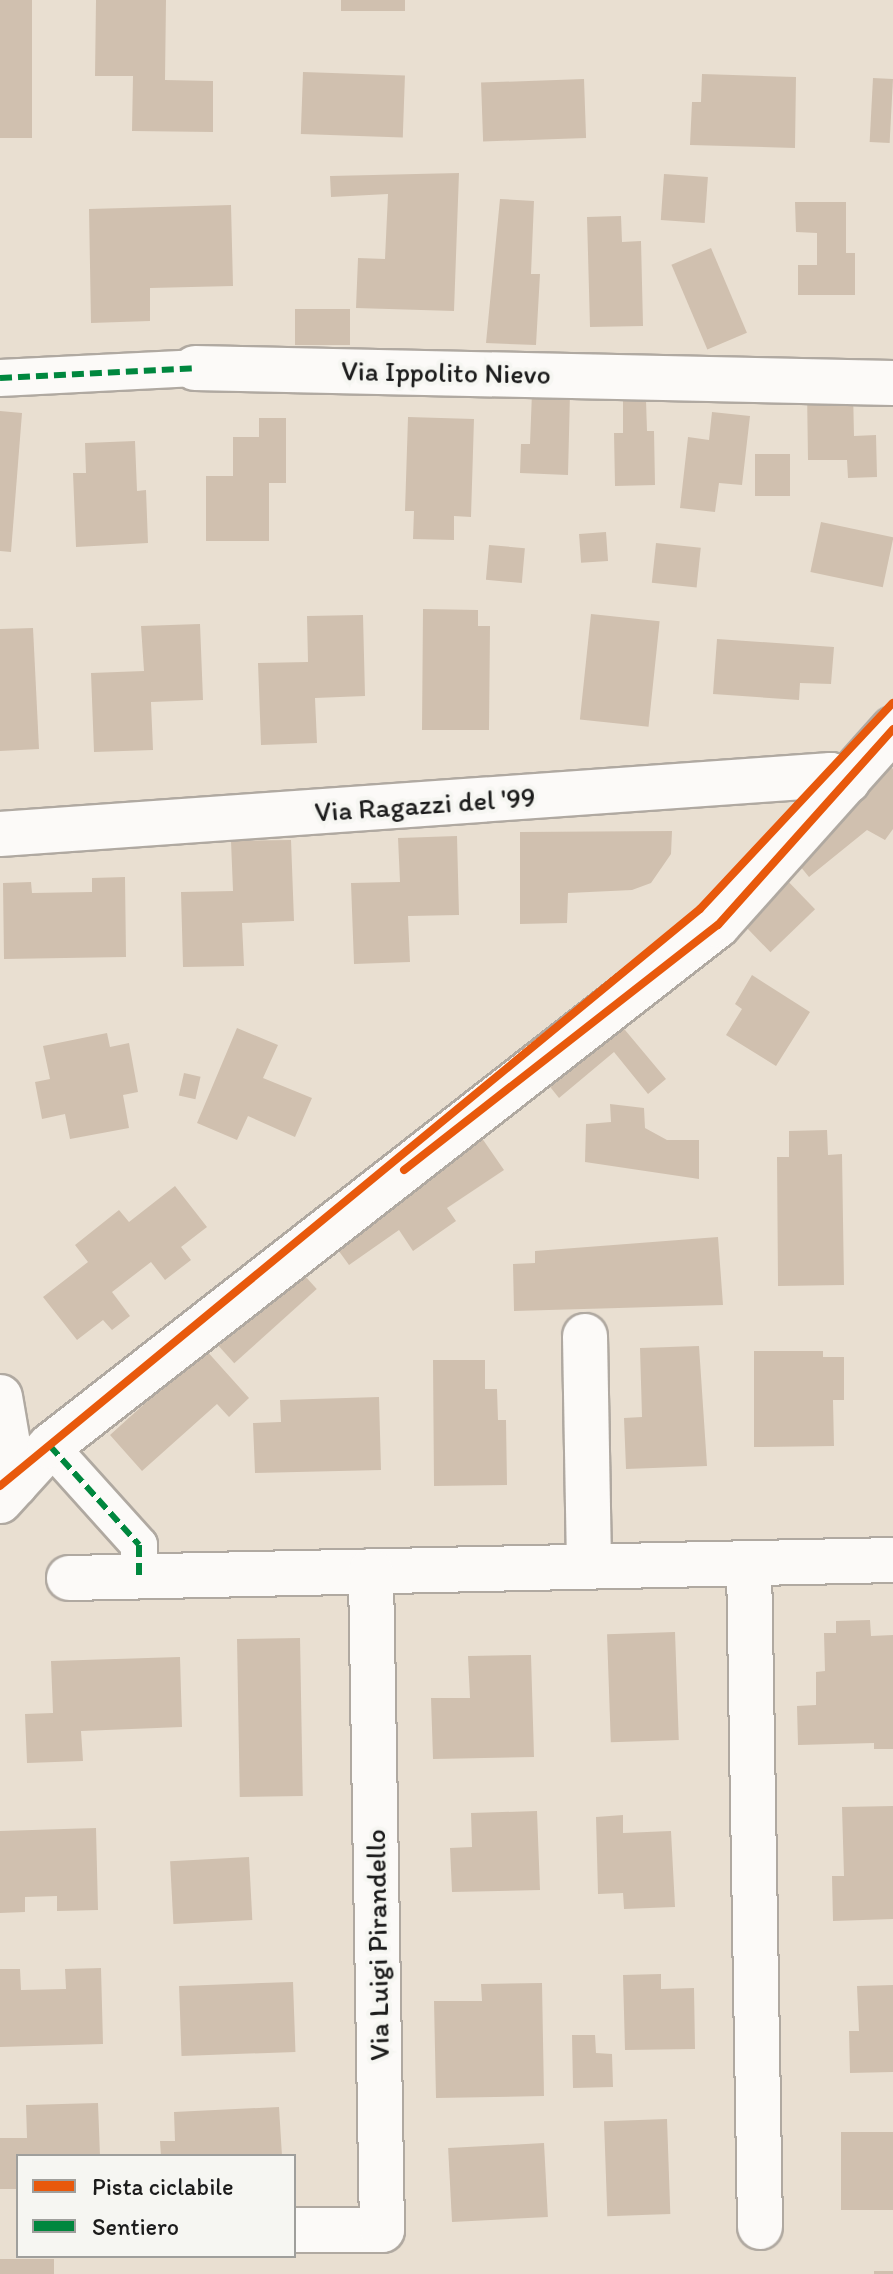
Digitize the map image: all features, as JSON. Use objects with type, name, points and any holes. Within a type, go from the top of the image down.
[{"type":"street","name":"Via Ippolito Nievo","points":[[0,378],[195,368],[893,383]]},
{"type":"street","points":[[7,1493],[50,1446],[718,925],[893,729]]},
{"type":"street","name":"Via Ragazzi del '99","points":[[0,834],[831,775],[848,781]]},
{"type":"street","points":[[585,1336],[589,1566]]},
{"type":"street","points":[[0,1397],[7,1493]]},
{"type":"street","points":[[50,1446],[139,1545],[139,1576]]},
{"type":"street","points":[[69,1578],[893,1560]]},
{"type":"street","points":[[749,1563],[760,2227]]},
{"type":"street","name":"Via Luigi Pirandello","points":[[296,2230],[382,2230],[371,1571]]},
{"type":"building","points":[[0,0],[32,0],[32,138],[0,138]]},
{"type":"building","points":[[96,0],[166,0],[165,80],[213,81],[213,132],[132,131],[133,76],[95,76]]},
{"type":"building","points":[[341,0],[405,0],[405,11],[341,11]]},
{"type":"building","points":[[303,72],[405,76],[403,138],[301,134]]},
{"type":"building","points":[[702,74],[796,77],[795,148],[690,145],[692,102],[701,102]]},
{"type":"building","points":[[873,78],[893,79],[890,143],[870,142]]},
{"type":"building","points":[[584,79],[586,138],[483,142],[481,83]]},
{"type":"building","points":[[459,173],[454,311],[356,308],[358,258],[385,259],[388,194],[331,197],[330,176]]},
{"type":"building","points":[[664,174],[708,177],[705,223],[661,220]]},
{"type":"building","points":[[500,199],[534,201],[531,274],[540,274],[536,345],[486,343]]},
{"type":"building","points":[[795,202],[846,202],[846,253],[855,253],[855,295],[798,295],[798,265],[817,265],[817,233],[796,232]]},
{"type":"building","points":[[231,205],[233,286],[150,288],[150,321],[91,323],[89,209]]},
{"type":"building","points":[[621,216],[622,242],[641,241],[643,326],[590,327],[587,217]]},
{"type":"building","points":[[711,248],[747,333],[707,349],[671,265]]},
{"type":"building","points":[[295,309],[350,309],[350,345],[295,345]]},
{"type":"building","points":[[807,390],[853,390],[854,436],[876,435],[877,477],[848,478],[847,460],[808,460]]},
{"type":"building","points":[[532,392],[570,393],[568,475],[520,473],[521,444],[530,444]]},
{"type":"building","points":[[646,400],[647,431],[654,431],[655,485],[615,486],[614,433],[623,433],[623,401]]},
{"type":"building","points":[[0,411],[22,413],[11,552],[0,551]]},
{"type":"building","points":[[712,412],[750,416],[742,485],[719,483],[715,512],[680,508],[688,437],[709,440]]},
{"type":"building","points":[[408,417],[474,419],[471,517],[454,516],[454,540],[413,539],[414,511],[405,511]]},
{"type":"building","points":[[259,418],[286,418],[286,483],[269,483],[269,541],[206,541],[206,476],[233,476],[233,437],[259,437]]},
{"type":"building","points":[[135,441],[137,491],[146,490],[148,543],[76,547],[73,473],[86,473],[85,443]]},
{"type":"building","points":[[755,454],[790,454],[790,496],[755,496]]},
{"type":"building","points":[[821,522],[893,537],[883,587],[810,572]]},
{"type":"building","points":[[606,532],[608,561],[581,563],[579,534]]},
{"type":"building","points":[[656,543],[701,548],[697,587],[652,583]]},
{"type":"building","points":[[489,545],[525,548],[522,583],[486,580]]},
{"type":"building","points":[[423,609],[478,610],[478,626],[490,626],[489,730],[422,730]]},
{"type":"building","points":[[591,614],[660,621],[649,727],[580,719]]},
{"type":"building","points":[[363,615],[365,696],[315,698],[317,743],[261,745],[258,663],[308,662],[307,616]]},
{"type":"building","points":[[200,624],[203,700],[151,702],[153,750],[94,752],[91,673],[144,671],[141,626]]},
{"type":"building","points":[[33,628],[39,749],[0,751],[0,629]]},
{"type":"building","points":[[717,639],[834,647],[831,684],[800,683],[799,700],[713,694]]},
{"type":"building","points":[[883,758],[893,769],[893,829],[885,840],[867,830],[809,877],[791,855]]},
{"type":"building","points":[[672,831],[671,854],[651,883],[632,890],[568,893],[567,923],[520,924],[520,832]]},
{"type":"building","points":[[457,836],[459,915],[408,916],[410,962],[354,964],[351,883],[400,882],[398,838]]},
{"type":"building","points":[[291,840],[294,921],[242,923],[244,966],[183,967],[181,892],[233,891],[231,841]]},
{"type":"building","points":[[781,874],[815,909],[770,952],[736,917]]},
{"type":"building","points":[[125,877],[126,957],[4,959],[3,883],[31,882],[32,893],[92,892],[92,878]]},
{"type":"building","points":[[752,975],[810,1012],[776,1066],[726,1035],[742,1009],[735,1004]]},
{"type":"building","points":[[615,1018],[666,1079],[648,1094],[614,1052],[559,1098],[543,1078]]},
{"type":"building","points":[[237,1028],[278,1045],[263,1078],[312,1098],[295,1137],[248,1116],[237,1140],[197,1123]]},
{"type":"building","points":[[107,1033],[110,1047],[129,1043],[138,1092],[123,1095],[129,1128],[70,1139],[65,1114],[42,1119],[35,1082],[50,1079],[43,1046]]},
{"type":"building","points":[[184,1073],[201,1077],[195,1099],[179,1095]]},
{"type":"building","points":[[610,1104],[644,1108],[645,1128],[667,1140],[699,1140],[699,1179],[585,1162],[586,1124],[611,1122]]},
{"type":"building","points":[[827,1130],[828,1155],[842,1154],[844,1285],[778,1286],[777,1157],[789,1157],[789,1131]]},
{"type":"building","points":[[477,1131],[504,1170],[447,1208],[456,1221],[413,1251],[399,1230],[349,1265],[333,1243]]},
{"type":"building","points":[[175,1186],[207,1227],[181,1247],[191,1260],[165,1280],[151,1262],[112,1292],[130,1316],[112,1330],[103,1320],[77,1340],[43,1297],[88,1262],[75,1245],[119,1210],[129,1222]]},
{"type":"building","points":[[718,1237],[723,1305],[514,1311],[513,1264],[535,1263],[535,1251]]},
{"type":"building","points":[[296,1266],[317,1289],[234,1363],[214,1340]]},
{"type":"building","points":[[699,1346],[707,1466],[626,1469],[624,1418],[642,1417],[640,1348]]},
{"type":"building","points":[[205,1349],[249,1398],[229,1417],[217,1404],[142,1471],[110,1435]]},
{"type":"building","points":[[754,1351],[823,1351],[823,1357],[844,1357],[844,1400],[833,1400],[834,1446],[754,1447]]},
{"type":"building","points":[[433,1360],[485,1360],[485,1389],[497,1389],[498,1420],[506,1420],[507,1485],[434,1486]]},
{"type":"building","points":[[379,1397],[381,1470],[255,1473],[253,1423],[281,1422],[280,1400]]},
{"type":"building","points":[[870,1620],[871,1636],[893,1635],[893,1749],[874,1749],[874,1743],[798,1745],[797,1706],[816,1705],[816,1672],[825,1671],[824,1633],[836,1633],[836,1621]]},
{"type":"building","points":[[675,1632],[679,1740],[611,1742],[607,1634]]},
{"type":"building","points":[[300,1638],[303,1796],[240,1797],[237,1639]]},
{"type":"building","points":[[531,1655],[534,1757],[433,1759],[431,1698],[470,1698],[468,1656]]},
{"type":"building","points":[[180,1657],[182,1727],[81,1731],[83,1761],[27,1763],[25,1714],[53,1713],[51,1661]]},
{"type":"building","points":[[893,1806],[893,1919],[833,1921],[832,1876],[844,1876],[842,1807]]},
{"type":"building","points":[[537,1811],[540,1890],[452,1892],[450,1848],[472,1847],[471,1813]]},
{"type":"building","points":[[623,1815],[623,1833],[671,1831],[675,1907],[624,1909],[623,1893],[598,1894],[596,1817]]},
{"type":"building","points":[[96,1828],[98,1910],[57,1911],[57,1896],[25,1897],[25,1912],[0,1913],[0,1831]]},
{"type":"building","points":[[249,1857],[252,1920],[173,1924],[170,1861]]},
{"type":"building","points":[[101,1968],[103,2044],[0,2047],[0,1969],[20,1969],[21,1990],[66,1989],[65,1969]]},
{"type":"building","points":[[661,1974],[661,1989],[694,1988],[695,2049],[625,2050],[623,1975]]},
{"type":"building","points":[[293,1982],[295,2052],[182,2056],[179,1986]]},
{"type":"building","points":[[542,1983],[544,2096],[436,2098],[434,2001],[482,2001],[481,1984]]},
{"type":"building","points":[[893,1985],[893,2072],[850,2073],[849,2031],[859,2031],[857,1986]]},
{"type":"building","points":[[572,2035],[595,2035],[596,2053],[612,2054],[613,2087],[573,2088]]},
{"type":"building","points":[[98,2103],[100,2154],[16,2154],[16,2189],[0,2189],[0,2138],[27,2138],[26,2105]]},
{"type":"building","points":[[279,2107],[282,2154],[161,2154],[160,2141],[175,2141],[174,2112]]},
{"type":"building","points":[[667,2119],[670,2214],[607,2216],[604,2121]]},
{"type":"building","points":[[841,2132],[893,2132],[893,2210],[841,2210]]},
{"type":"building","points":[[544,2143],[548,2217],[452,2222],[448,2148]]},
{"type":"building","points":[[0,2259],[54,2259],[54,2274],[0,2274]]},
{"type":"building","points":[[874,2271],[893,2271],[893,2274],[874,2274]]},
{"type":"marked path","points":[[0,378],[195,368]]},
{"type":"marked path","points":[[50,1446],[139,1545],[139,1576]]},
{"type":"cycle path","points":[[0,1486],[700,909],[893,703]]},
{"type":"cycle path","points":[[404,1170],[718,925],[893,729]]}]
